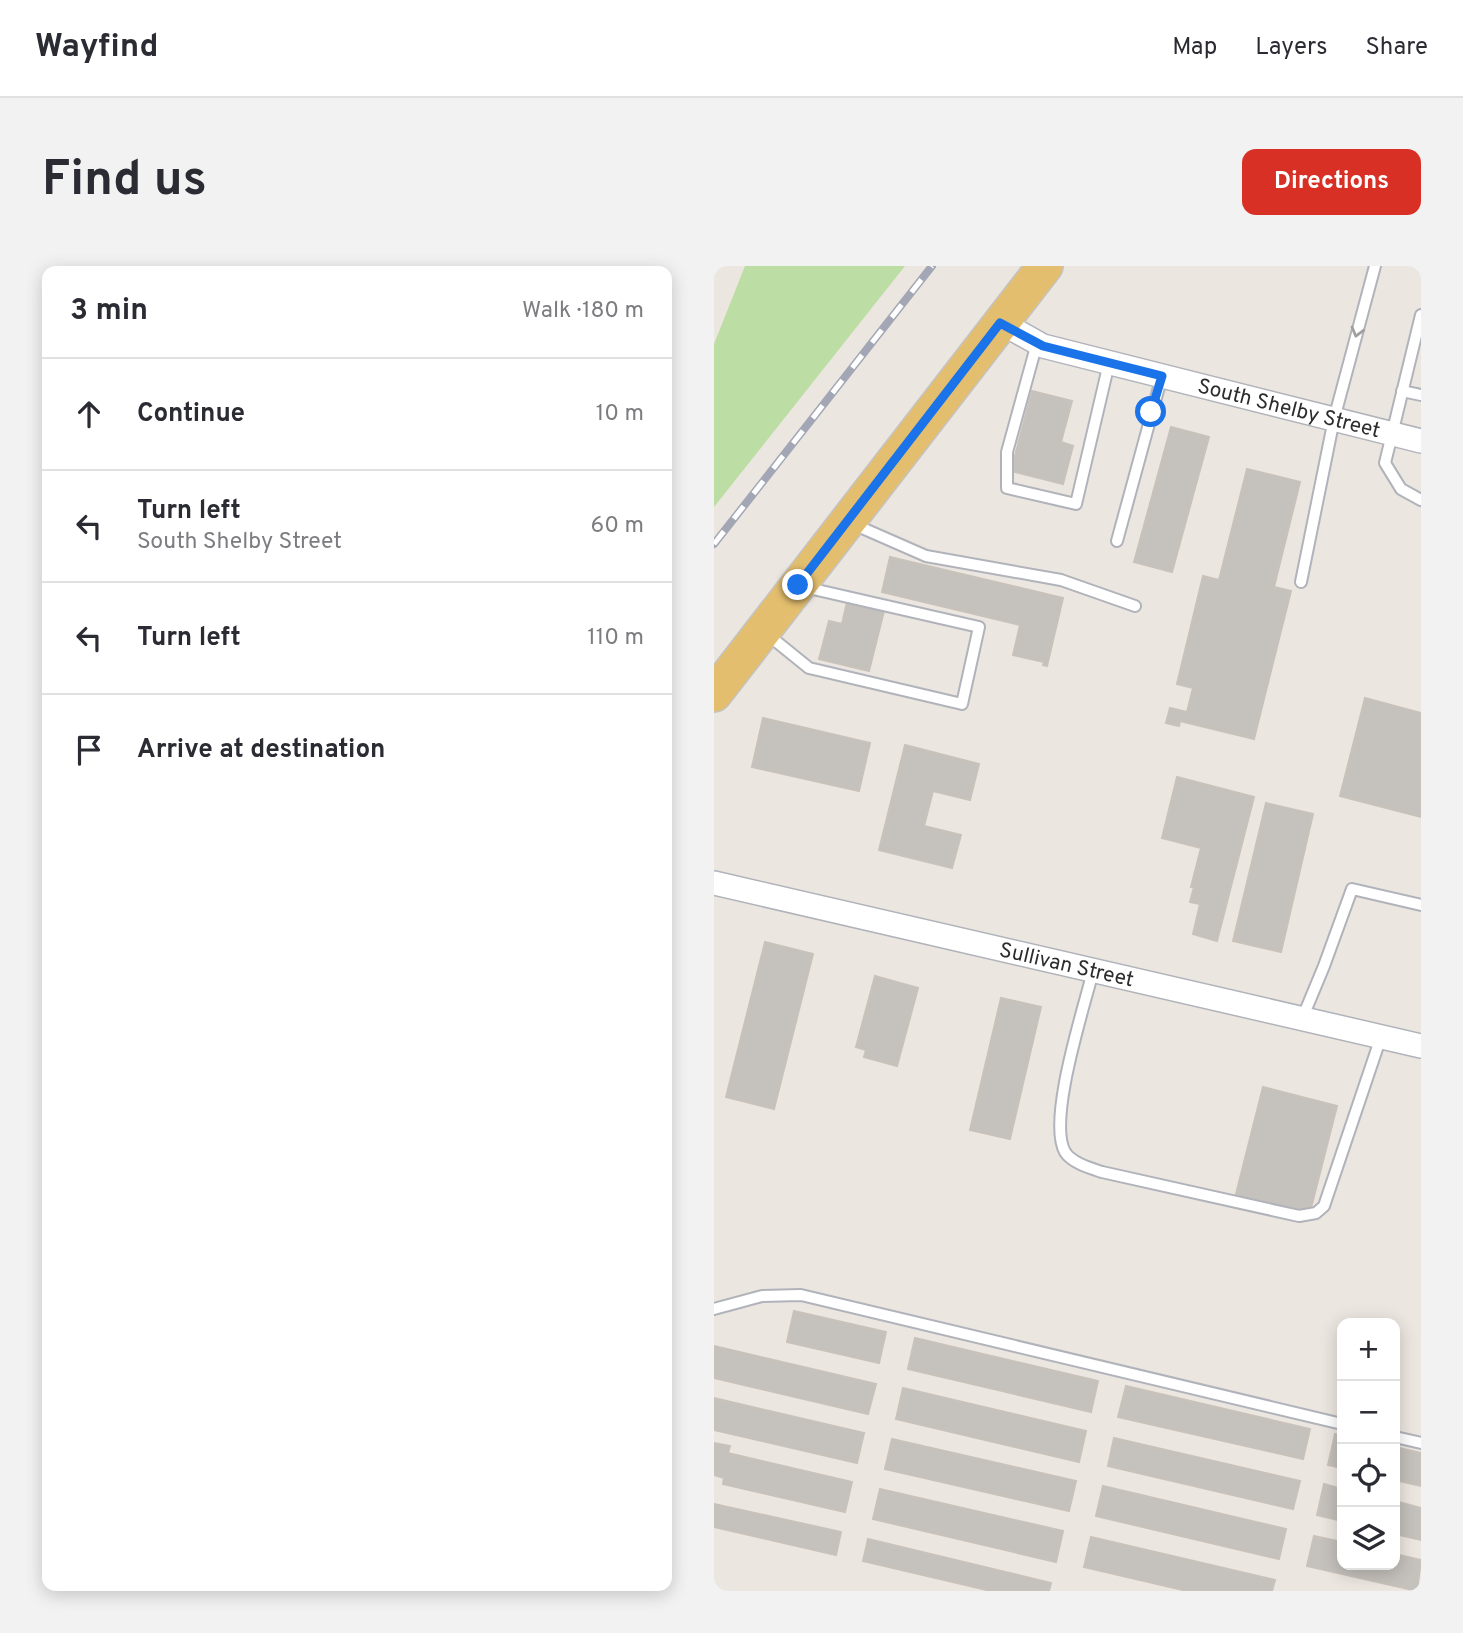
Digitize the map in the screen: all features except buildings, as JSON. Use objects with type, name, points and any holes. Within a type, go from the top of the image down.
[{"type":"main road","points":[[714,694],[1045,266]]},
{"type":"street","name":"South Shelby Street","points":[[1000,323],[1037,343],[1421,441]]},
{"type":"street","name":"Sullivan Street","points":[[714,883],[1421,1046]]},
{"type":"lane","points":[[1301,582],[1334,419],[1375,266]]},
{"type":"lane","points":[[1421,315],[1385,463],[1401,489],[1421,500]]},
{"type":"lane","points":[[1037,343],[1007,452],[1007,488],[1076,504],[1109,363]]},
{"type":"lane","points":[[1117,541],[1162,376]]},
{"type":"lane","points":[[1402,391],[1421,395]]},
{"type":"lane","points":[[847,521],[926,556],[1061,580],[1135,606]]},
{"type":"lane","points":[[763,630],[808,668],[962,704],[979,627],[798,585]]},
{"type":"lane","points":[[1302,1019],[1352,889],[1421,905]]},
{"type":"lane","points":[[1093,971],[1060,1104],[1061,1140],[1066,1154],[1084,1167],[1102,1172],[1299,1216],[1315,1213],[1324,1206],[1381,1037]]},
{"type":"lane","points":[[714,1309],[762,1296],[802,1295],[1337,1423]]},
{"type":"lane","points":[[1400,1438],[1421,1443]]},
{"type":"green space","points":[[745,266],[905,266],[714,507],[714,344]]},
{"type":"railway","points":[[714,544],[932,266]]},
{"type":"route","points":[[798,585],[1000,323],[1043,346],[1162,376],[1151,412]]}]
